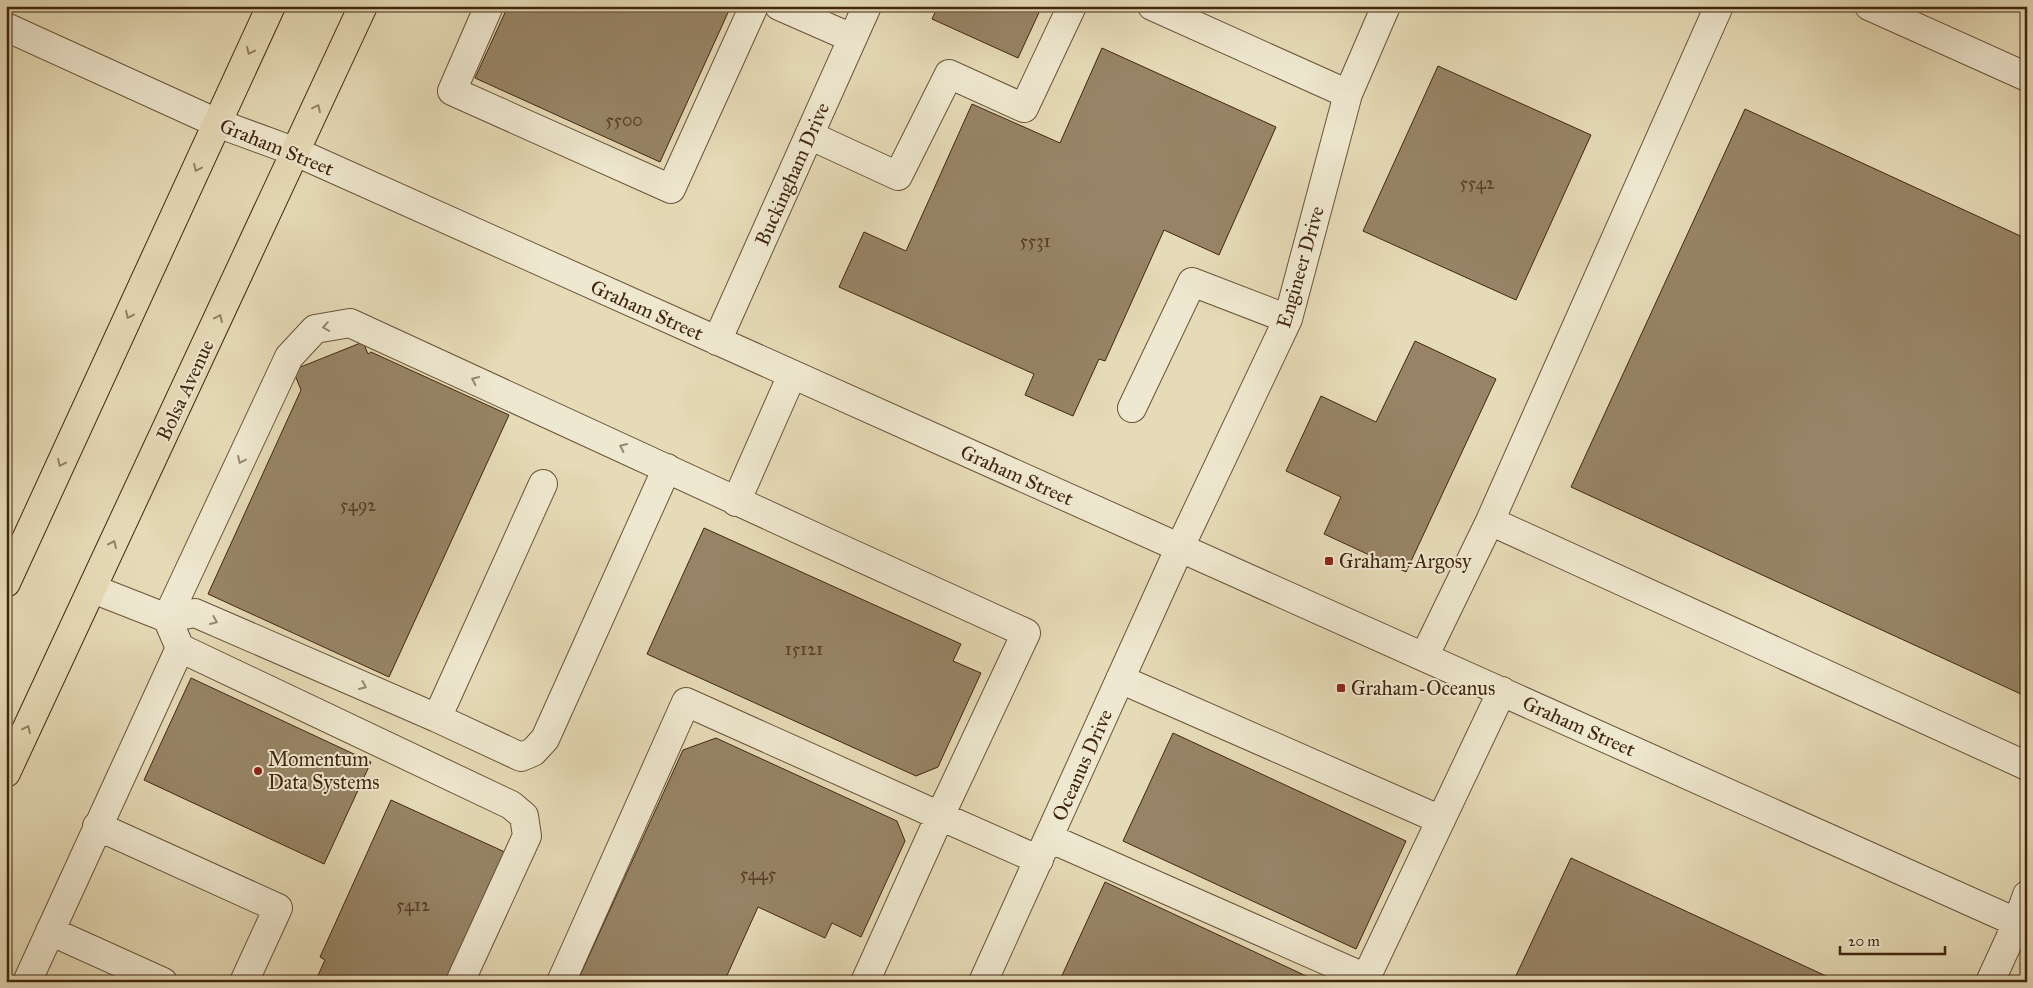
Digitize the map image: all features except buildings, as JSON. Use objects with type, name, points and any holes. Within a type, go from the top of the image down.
[{"type":"main road","points":[[6,583],[271,6]]},
{"type":"main road","name":"Bolsa Avenue","points":[[6,773],[363,6]]},
{"type":"street","points":[[489,6],[452,91],[671,189],[754,6]]},
{"type":"street","points":[[779,6],[852,38]]},
{"type":"street","name":"Buckingham Drive","points":[[717,342],[866,6]]},
{"type":"street","points":[[809,135],[898,176],[949,74],[1024,108],[1072,6]]},
{"type":"street","points":[[1152,6],[1348,94]]},
{"type":"street","name":"Engineer Drive","points":[[1180,547],[1288,320],[1348,94],[1386,6]]},
{"type":"street","points":[[1424,657],[1490,521],[1719,6]]},
{"type":"street","points":[[1870,6],[2027,77]]},
{"type":"street","name":"Graham Street","points":[[6,27],[217,124],[296,152],[2022,925]]},
{"type":"street","points":[[1132,408],[1192,282],[1288,320]]},
{"type":"street","points":[[460,982],[527,836],[524,816],[511,805],[180,648],[167,618],[289,357],[315,328],[350,323],[668,468],[736,502],[1026,633],[865,982]]},
{"type":"street","points":[[736,502],[792,375]]},
{"type":"street","points":[[93,588],[167,618],[195,613],[521,756],[533,752],[546,739],[668,468]]},
{"type":"street","points":[[437,718],[543,484]]},
{"type":"street","points":[[1490,521],[2027,766]]},
{"type":"street","name":"Oceanus Drive","points":[[983,982],[1180,547]]},
{"type":"street","points":[[27,982],[180,648]]},
{"type":"street","points":[[1120,679],[1441,820]]},
{"type":"street","points":[[561,982],[686,702],[940,816],[1044,849],[1365,980],[1502,691]]},
{"type":"street","points":[[97,826],[278,908],[244,982]]},
{"type":"street","points":[[1990,982],[2022,925],[2027,895]]},
{"type":"street","points":[[50,931],[163,982]]},
{"type":"place","name":"Graham-Argosy","points":[[1329,561]]},
{"type":"place","name":"Graham-Oceanus","points":[[1341,688]]},
{"type":"place","name":"Momentum Data Systems","points":[[258,771]]}]
